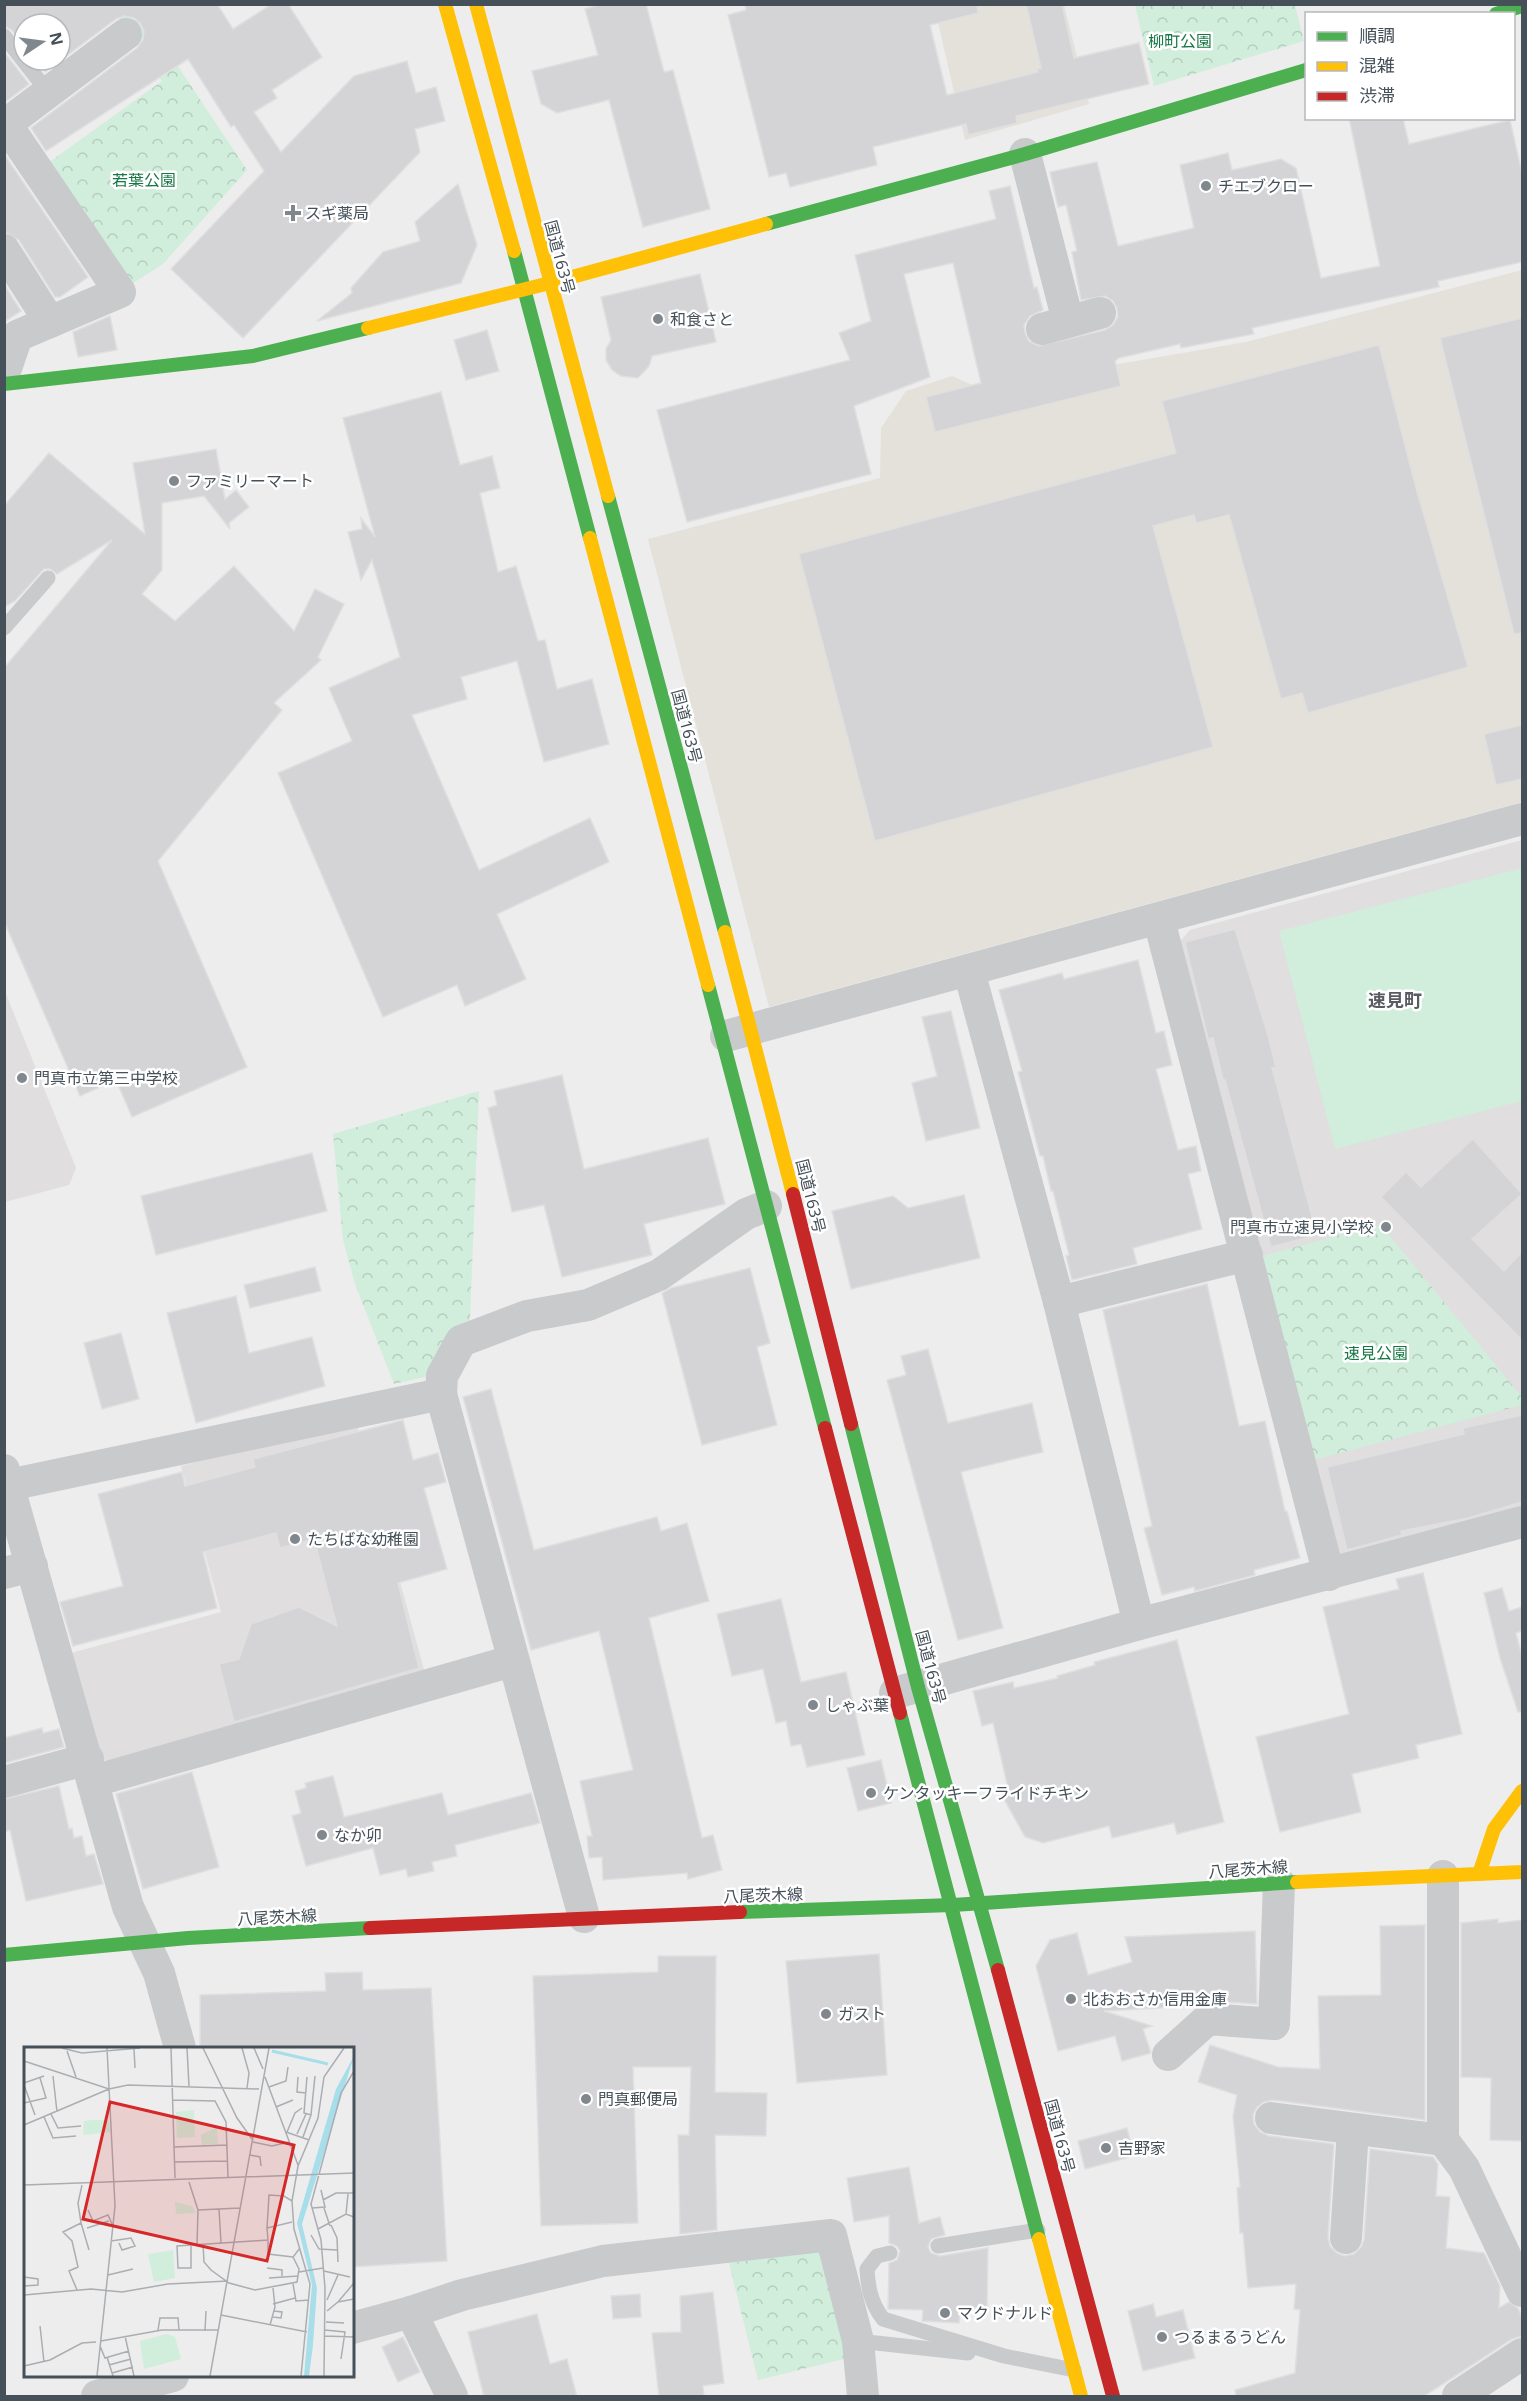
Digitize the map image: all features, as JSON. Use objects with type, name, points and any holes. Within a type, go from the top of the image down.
[{"type":"main road","name":"国道163号","points":[[446,4],[524,289],[737,1033],[766,1206],[907,1690],[980,1903],[1113,2397]]},
{"type":"main road","name":"国道163号","points":[[476,4],[550,283],[737,1033],[907,1690],[952,1905],[1081,2397]]},
{"type":"main road","points":[[1502,12],[1522,6]]},
{"type":"main road","points":[[4,384],[254,356],[550,283],[1025,154],[1305,70]]},
{"type":"main road","points":[[1479,1874],[1484,1846],[1492,1830],[1522,1791]]},
{"type":"main road","name":"八尾茨木線","points":[[4,1955],[146,1942],[584,1917],[952,1905],[1279,1883],[1522,1872]]},
{"type":"street","points":[[4,375],[18,336],[120,292],[5,124],[126,34]]},
{"type":"street","points":[[1025,154],[1055,325],[1100,313]]},
{"type":"street","points":[[4,250],[50,322]]},
{"type":"street","points":[[737,1033],[1159,920],[1522,819]]},
{"type":"street","points":[[1159,920],[1329,1575]]},
{"type":"street","points":[[969,971],[1059,1302],[1139,1624]]},
{"type":"street","points":[[584,1917],[512,1661],[441,1394],[442,1376],[461,1341],[527,1316],[588,1305],[659,1275],[746,1214],[766,1206]]},
{"type":"street","points":[[1059,1302],[1247,1255]]},
{"type":"street","points":[[179,2047],[159,1973],[128,1907],[90,1770],[18,1569],[7,1478],[441,1394]]},
{"type":"street","points":[[907,1690],[1139,1624],[1522,1522]]},
{"type":"street","points":[[4,1782],[90,1770],[512,1661]]},
{"type":"street","points":[[1443,1876],[1443,2140],[1464,2168],[1511,2244],[1522,2291]]},
{"type":"street","points":[[1168,2055],[1208,2019],[1274,2024],[1279,1883]]},
{"type":"street","points":[[1271,2118],[1443,2140]]},
{"type":"street","points":[[1346,2238],[1353,2130]]},
{"type":"street","points":[[354,2327],[462,2295],[603,2261],[831,2235],[858,2341],[863,2397]]},
{"type":"street","points":[[411,2312],[452,2397]]},
{"type":"street","points":[[1458,2397],[1522,2354]]},
{"type":"street","points":[[97,2397],[169,2377]]},
{"type":"lane","points":[[4,36],[48,92]]},
{"type":"lane","points":[[4,628],[48,578]]},
{"type":"lane","points":[[938,2247],[1038,2230]]},
{"type":"lane","points":[[890,2253],[877,2256],[867,2269],[868,2289],[874,2307],[882,2319],[1004,2356]]},
{"type":"lane","points":[[858,2341],[1004,2356],[1074,2370]]},
{"type":"shaded area","points":[[934,5],[1064,5],[1089,104],[965,140]]},
{"type":"shaded area","points":[[1522,270],[1522,802],[769,1007],[648,539],[880,478],[881,428],[906,391],[952,376],[979,388],[1246,342]]},
{"type":"shaded area","name":"門真市立速見小学校","points":[[1522,840],[1522,1508],[1341,1560],[1177,945],[1190,930]]},
{"type":"shaded area","name":"門真市立第三中学校","points":[[4,989],[76,1168],[69,1185],[5,1202]]},
{"type":"shaded area","name":"たちばな幼稚園","points":[[355,1418],[425,1673],[113,1764],[99,1758],[71,1653],[221,1612],[181,1466]]},
{"type":"green space","name":"柳町公園","points":[[1135,5],[1295,5],[1304,41],[1154,86]]},
{"type":"green space","name":"若葉公園","points":[[138,6],[247,170],[163,264],[127,287],[48,163],[162,81],[119,19]]},
{"type":"green space","points":[[1522,868],[1522,1101],[1335,1149],[1279,931]]},
{"type":"green space","points":[[479,1091],[470,1320],[459,1327],[425,1377],[394,1384],[355,1284],[343,1240],[333,1134]]},
{"type":"green space","name":"速見公園","points":[[1380,1224],[1522,1397],[1522,1405],[1314,1460],[1263,1256]]},
{"type":"green space","points":[[825,2249],[848,2358],[758,2380],[729,2263]]},
{"type":"building","points":[[4,4],[217,4],[233,29],[272,4],[288,4],[322,57],[272,90],[277,98],[254,112],[281,152],[354,76],[407,61],[416,93],[436,87],[445,121],[415,129],[420,152],[243,338],[171,269],[264,171],[234,125],[231,127],[188,59],[46,151],[31,128],[137,48],[143,40],[144,31],[134,18],[124,16],[116,19],[72,52],[72,12],[12,12],[12,30],[4,26]]},
{"type":"building","points":[[602,4],[646,4],[664,72],[673,70],[710,209],[643,227],[609,100],[557,113],[541,104],[532,71],[598,55],[585,9]]},
{"type":"building","points":[[745,4],[977,4],[978,13],[930,25],[947,95],[1038,72],[1037,69],[1041,68],[1026,4],[1062,4],[1074,58],[1139,43],[1149,84],[1016,116],[1017,123],[968,135],[966,124],[873,147],[877,165],[790,187],[786,173],[769,177],[728,15],[746,10]]},
{"type":"building","points":[[4,52],[12,62],[12,72],[20,72],[29,84],[4,103]]},
{"type":"building","points":[[1349,120],[1403,120],[1409,144],[1510,120],[1522,173],[1522,262],[1438,281],[1439,287],[1252,328],[1254,334],[1181,348],[1180,344],[1119,358],[1115,361],[1121,386],[935,432],[926,397],[981,383],[953,263],[904,274],[930,377],[854,406],[871,474],[687,522],[657,410],[850,360],[839,333],[871,321],[855,255],[996,219],[989,191],[1010,186],[1034,288],[1037,287],[1043,310],[1030,316],[1024,325],[1029,341],[1038,346],[1105,330],[1113,325],[1118,317],[1113,301],[1105,296],[1081,300],[1072,252],[1077,251],[1066,205],[1058,207],[1050,172],[1097,162],[1118,246],[1194,228],[1180,165],[1228,153],[1232,170],[1281,159],[1296,168],[1321,278],[1380,266]]},
{"type":"building","points":[[4,154],[88,277],[60,297],[55,297],[19,240],[4,232]]},
{"type":"building","points":[[458,184],[477,245],[461,283],[317,321],[352,293],[351,288],[383,252],[420,241],[415,222]]},
{"type":"building","name":"和食さと","points":[[700,274],[716,342],[652,356],[649,366],[638,378],[621,376],[612,370],[606,360],[606,349],[611,340],[601,297]]},
{"type":"building","points":[[4,284],[21,311],[4,322]]},
{"type":"building","points":[[110,316],[117,350],[78,357],[73,332]]},
{"type":"building","points":[[1522,318],[1522,633],[1514,634],[1440,338]]},
{"type":"building","points":[[487,330],[499,371],[466,380],[454,340]]},
{"type":"building","points":[[1379,345],[1416,488],[1468,667],[1308,713],[1302,693],[1281,699],[1229,515],[1196,523],[1194,515],[1153,526],[1213,747],[875,841],[799,554],[1176,453],[1162,401]]},
{"type":"building","points":[[441,392],[460,465],[492,456],[500,488],[480,493],[498,572],[516,566],[538,641],[545,640],[557,689],[592,679],[609,744],[544,762],[517,661],[461,677],[467,699],[412,715],[479,870],[590,818],[609,862],[497,914],[526,979],[465,1006],[457,985],[383,1017],[278,773],[352,741],[329,688],[400,657],[372,560],[361,580],[348,532],[362,529],[361,518],[375,537],[343,418]]},
{"type":"building","points":[[216,449],[225,499],[236,490],[249,507],[229,523],[230,529],[204,496],[162,503],[162,570],[142,594],[175,621],[234,566],[294,631],[315,589],[344,604],[318,657],[321,660],[274,703],[282,710],[158,861],[247,1067],[132,1117],[116,1080],[80,1096],[4,921],[4,668],[112,540],[57,574],[50,569],[44,569],[15,601],[4,607],[4,506],[49,453],[145,534],[133,463]]},
{"type":"building","points":[[1522,725],[1522,779],[1496,785],[1484,734]]},
{"type":"building","points":[[1235,929],[1268,1035],[1276,1068],[1272,1068],[1317,1235],[1271,1247],[1213,1038],[1208,1039],[1185,942]]},
{"type":"building","points":[[1138,960],[1156,1033],[1164,1031],[1172,1065],[1156,1069],[1178,1150],[1196,1146],[1201,1171],[1188,1174],[1202,1229],[1133,1248],[1137,1264],[1072,1280],[1066,1256],[1069,1255],[1053,1191],[1051,1191],[1043,1156],[1040,1156],[1018,1072],[1022,1071],[999,990],[1062,973],[1064,979]]},
{"type":"building","points":[[951,1011],[980,1128],[926,1141],[912,1083],[937,1076],[922,1017]]},
{"type":"building","points":[[562,1075],[584,1169],[708,1138],[725,1204],[644,1224],[652,1255],[562,1277],[544,1205],[512,1212],[488,1108],[497,1105],[494,1091]]},
{"type":"building","points":[[1473,1139],[1522,1194],[1472,1239],[1504,1271],[1522,1252],[1522,1340],[1381,1197],[1406,1172],[1421,1187]]},
{"type":"building","points":[[312,1153],[327,1211],[156,1255],[141,1196]]},
{"type":"building","points":[[964,1195],[980,1258],[851,1289],[832,1211],[893,1196],[908,1208]]},
{"type":"building","points":[[315,1267],[321,1291],[250,1308],[244,1285]]},
{"type":"building","points":[[750,1268],[770,1343],[757,1347],[777,1425],[702,1445],[662,1293],[671,1288]]},
{"type":"building","points":[[1207,1284],[1239,1426],[1265,1421],[1285,1511],[1287,1511],[1300,1558],[1254,1570],[1255,1575],[1195,1591],[1194,1587],[1162,1595],[1144,1528],[1152,1526],[1103,1310]]},
{"type":"building","points":[[236,1296],[249,1353],[312,1337],[325,1386],[196,1423],[167,1313]]},
{"type":"building","points":[[121,1333],[139,1399],[102,1409],[84,1343]]},
{"type":"building","points":[[928,1349],[948,1423],[1032,1403],[1043,1452],[961,1472],[1003,1628],[958,1640],[887,1380],[906,1375],[901,1356]]},
{"type":"building","points":[[491,1389],[534,1550],[657,1517],[661,1531],[687,1523],[709,1601],[649,1618],[702,1838],[713,1835],[722,1870],[688,1879],[687,1873],[603,1880],[602,1857],[589,1858],[587,1836],[592,1836],[580,1781],[633,1770],[599,1631],[531,1650],[463,1397]]},
{"type":"building","points":[[1522,1415],[1522,1502],[1468,1518],[1401,1531],[1402,1535],[1347,1550],[1327,1467],[1464,1434],[1463,1428]]},
{"type":"building","points":[[403,1420],[413,1460],[438,1453],[446,1482],[424,1488],[447,1569],[398,1583],[419,1668],[234,1722],[219,1664],[239,1659],[251,1624],[299,1607],[337,1626],[314,1539],[280,1548],[276,1533],[203,1552],[217,1608],[73,1646],[60,1602],[123,1586],[98,1494],[182,1472],[185,1486],[255,1467],[253,1459]]},
{"type":"building","points":[[1423,1573],[1462,1734],[1416,1745],[1419,1758],[1352,1774],[1361,1812],[1280,1832],[1256,1737],[1349,1714],[1323,1607],[1399,1589],[1396,1579]]},
{"type":"building","points":[[1502,1588],[1509,1611],[1522,1607],[1522,1631],[1516,1633],[1522,1656],[1522,1712],[1518,1712],[1500,1658],[1484,1593]]},
{"type":"building","points":[[781,1599],[801,1682],[846,1672],[865,1755],[807,1767],[801,1744],[791,1746],[786,1721],[776,1723],[763,1669],[732,1676],[717,1614]]},
{"type":"building","points":[[1177,1640],[1224,1822],[1177,1834],[1174,1823],[1112,1838],[1109,1826],[1043,1843],[1025,1837],[999,1790],[1008,1788],[993,1723],[982,1726],[973,1691],[1013,1682],[1014,1688],[1058,1678],[1057,1676],[1095,1665],[1094,1662]]},
{"type":"building","points":[[42,1728],[43,1733],[59,1729],[64,1747],[5,1763],[4,1738]]},
{"type":"building","name":"ケンタッキーフライドチキン","points":[[881,1760],[891,1803],[858,1811],[847,1768]]},
{"type":"building","points":[[192,1772],[219,1867],[143,1889],[116,1794]]},
{"type":"building","points":[[333,1776],[344,1817],[442,1793],[448,1815],[531,1793],[540,1823],[455,1845],[457,1856],[432,1862],[434,1871],[408,1877],[406,1869],[380,1875],[373,1848],[306,1866],[292,1816],[301,1813],[295,1791],[306,1788],[305,1783]]},
{"type":"building","points":[[59,1786],[69,1829],[72,1828],[74,1838],[82,1836],[86,1856],[94,1854],[103,1884],[26,1901],[10,1830],[4,1832],[4,1799]]},
{"type":"building","points":[[1498,1919],[1498,1923],[1522,1920],[1522,2141],[1490,2140],[1491,2078],[1461,2077],[1461,1923]]},
{"type":"building","points":[[1425,1925],[1425,2120],[1273,2100],[1257,2107],[1253,2115],[1254,2124],[1260,2132],[1269,2136],[1334,2144],[1328,2237],[1330,2246],[1344,2256],[1354,2254],[1364,2240],[1370,2149],[1433,2157],[1438,2164],[1436,2196],[1450,2197],[1446,2248],[1484,2253],[1500,2286],[1499,2308],[1509,2302],[1518,2308],[1522,2317],[1522,2336],[1512,2339],[1423,2397],[1236,2397],[1235,2390],[1295,2373],[1300,2310],[1294,2309],[1296,2284],[1248,2288],[1243,2233],[1240,2233],[1237,2188],[1240,2187],[1233,2116],[1237,2095],[1198,2082],[1210,2045],[1278,2067],[1320,2069],[1318,1996],[1381,1995],[1380,1926]]},
{"type":"building","points":[[1255,1931],[1257,2004],[1209,2001],[1195,2006],[1104,2011],[1152,2026],[1143,2029],[1151,2053],[1122,2061],[1115,2036],[1058,2051],[1036,1966],[1050,1940],[1077,1933],[1088,1975],[1132,1962],[1125,1937]]},
{"type":"building","name":"ガスト","points":[[879,1954],[887,2075],[797,2083],[786,1961]]},
{"type":"building","points":[[658,1956],[716,1956],[715,2092],[767,2093],[766,2136],[715,2135],[717,2230],[680,2234],[678,2135],[689,2135],[691,2067],[633,2067],[638,2223],[541,2226],[533,1976],[658,1972]]},
{"type":"building","points":[[362,1972],[363,1990],[431,1988],[447,2261],[354,2267],[354,2047],[200,2047],[200,1995],[326,1991],[325,1973]]},
{"type":"building","name":"吉野家","points":[[1127,2128],[1134,2156],[1085,2169],[1078,2141]]},
{"type":"building","points":[[909,2167],[919,2223],[940,2217],[945,2235],[931,2239],[928,2247],[931,2253],[940,2256],[988,2248],[987,2308],[960,2308],[959,2323],[922,2321],[923,2310],[888,2309],[889,2263],[897,2260],[900,2251],[897,2246],[889,2243],[889,2216],[854,2222],[847,2178]]},
{"type":"building","points":[[713,2292],[724,2383],[703,2386],[704,2397],[659,2397],[652,2333],[681,2332],[680,2296]]},
{"type":"building","points":[[640,2294],[641,2317],[613,2319],[611,2296]]},
{"type":"building","name":"つるまるうどん","points":[[1153,2304],[1156,2317],[1183,2310],[1195,2358],[1143,2371],[1128,2311]]},
{"type":"building","points":[[537,2314],[550,2364],[567,2359],[577,2397],[484,2397],[468,2332]]},
{"type":"building","points":[[403,2337],[420,2372],[398,2382],[382,2347]]},
{"type":"traffic: fast","points":[[1502,12],[1522,6]]},
{"type":"traffic: fast","points":[[766,224],[1025,154],[1305,70]]},
{"type":"traffic: fast","points":[[514,251],[590,538]]},
{"type":"traffic: fast","points":[[4,384],[253,356],[368,328]]},
{"type":"traffic: fast","points":[[608,496],[725,932]]},
{"type":"traffic: fast","points":[[708,985],[825,1428]]},
{"type":"traffic: fast","points":[[851,1424],[918,1687],[998,1970]]},
{"type":"traffic: fast","points":[[900,1713],[1039,2239]]},
{"type":"traffic: fast","points":[[740,1912],[953,1905],[1297,1882]]},
{"type":"traffic: fast","points":[[4,1955],[188,1938],[370,1928]]},
{"type":"traffic: slow","points":[[445,4],[514,251]]},
{"type":"traffic: slow","points":[[476,4],[608,496]]},
{"type":"traffic: slow","points":[[368,328],[550,283],[766,224]]},
{"type":"traffic: slow","points":[[590,538],[708,985]]},
{"type":"traffic: slow","points":[[725,932],[793,1194]]},
{"type":"traffic: slow","points":[[1479,1874],[1494,1829],[1522,1791]]},
{"type":"traffic: slow","points":[[1297,1882],[1522,1872]]},
{"type":"traffic: slow","points":[[1039,2239],[1081,2396]]},
{"type":"traffic: jam","points":[[793,1194],[851,1424]]},
{"type":"traffic: jam","points":[[825,1428],[900,1713]]},
{"type":"traffic: jam","points":[[370,1928],[740,1912]]},
{"type":"traffic: jam","points":[[998,1970],[1113,2396]]},
{"type":"place","name":"チエブクロー","points":[[1206,186]]},
{"type":"place","name":"スギ薬局","points":[[293,213]]},
{"type":"place","name":"和食さと","points":[[658,319]]},
{"type":"place","name":"ファミリーマート","points":[[174,481]]},
{"type":"place","name":"門真市立第三中学校","points":[[22,1078]]},
{"type":"place","name":"門真市立速見小学校","points":[[1386,1227]]},
{"type":"place","name":"たちばな幼稚園","points":[[295,1539]]},
{"type":"place","name":"しゃぶ葉","points":[[813,1705]]},
{"type":"place","name":"ケンタッキーフライドチキン","points":[[871,1793]]},
{"type":"place","name":"なか卯","points":[[322,1835]]},
{"type":"place","name":"北おおさか信用金庫","points":[[1071,1999]]},
{"type":"place","name":"ガスト","points":[[826,2014]]},
{"type":"place","name":"門真郵便局","points":[[586,2099]]},
{"type":"place","name":"吉野家","points":[[1106,2148]]},
{"type":"place","name":"マクドナルド","points":[[945,2313]]},
{"type":"place","name":"つるまるうどん","points":[[1162,2337]]},
{"type":"district","name":"速見町","points":[[1395,1000]]}]
